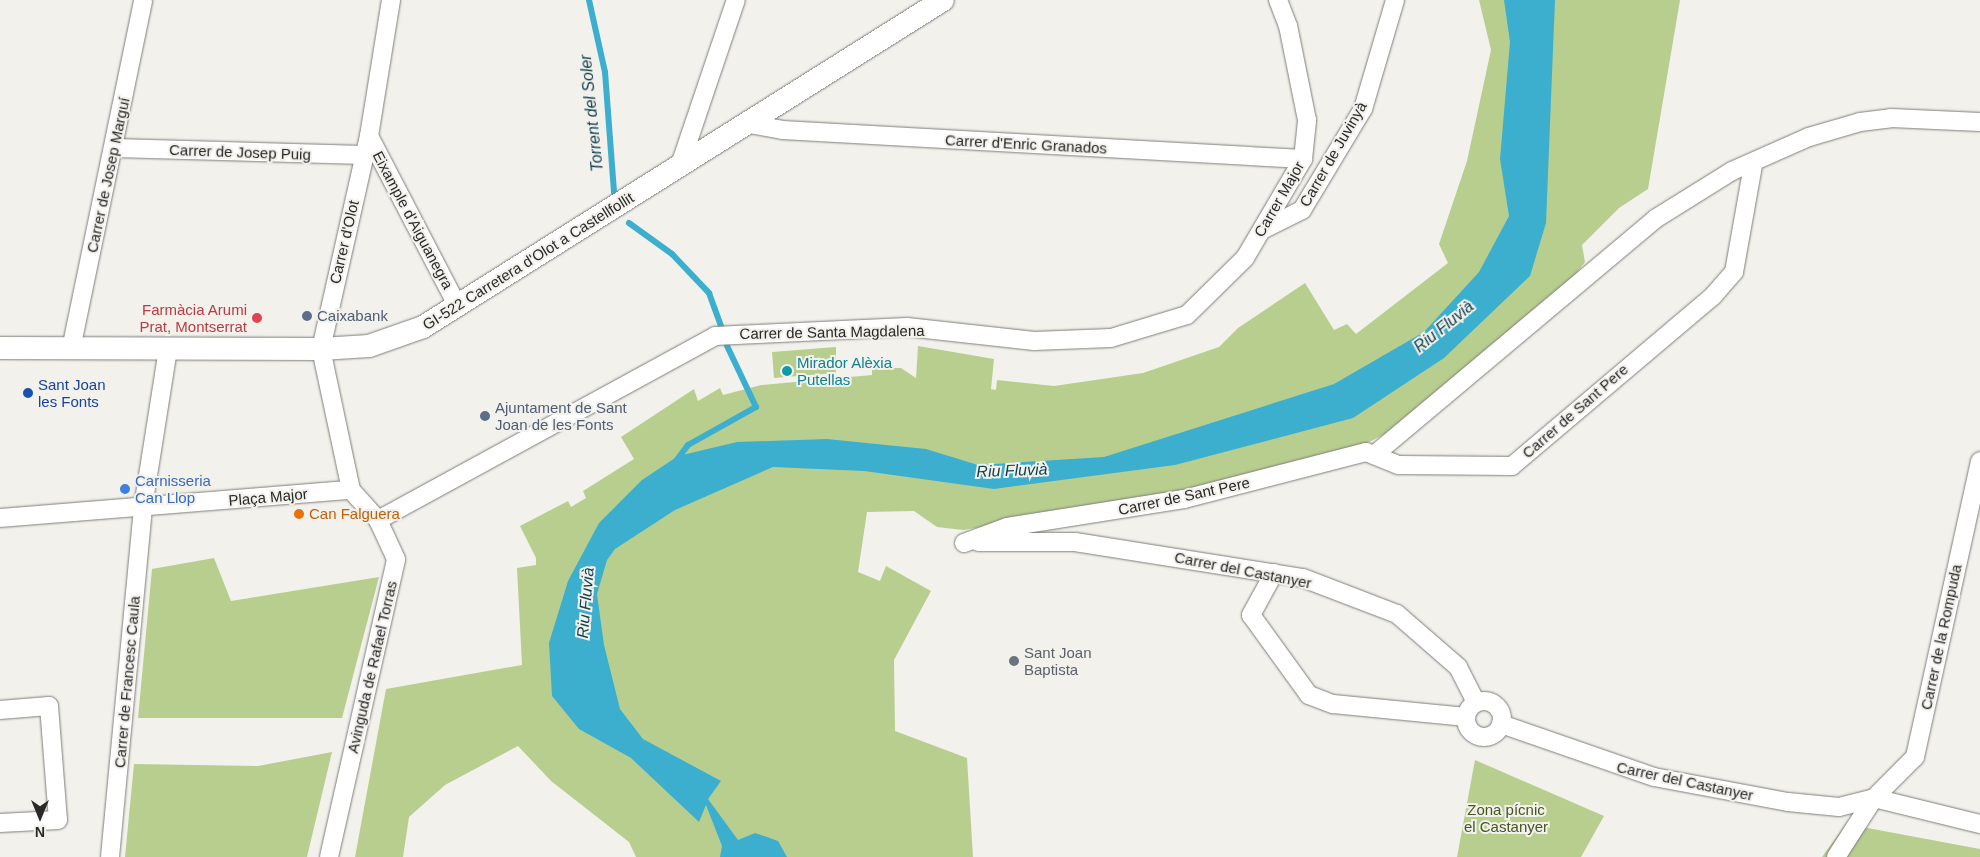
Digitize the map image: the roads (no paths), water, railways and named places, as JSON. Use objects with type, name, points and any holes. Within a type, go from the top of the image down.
[{"type":"street","name":"Carrer de Josep Marguí","points":[[71,349],[115,148],[142,0]]},
{"type":"street","name":"Carrer d'Olot","points":[[321,349],[369,136],[391,0]]},
{"type":"street","points":[[680,165],[736,0]]},
{"type":"street","name":"GI-522 Carretera d'Olot a Castellfollit","points":[[0,348],[321,349],[369,346],[423,327],[680,165],[750,124],[944,0]]},
{"type":"street","name":"Carrer Major","points":[[1186,315],[1245,258],[1304,160],[1307,120],[1288,26],[1278,0]]},
{"type":"street","name":"Carrer de Juvinyà","points":[[1262,230],[1302,210],[1363,109],[1395,0]]},
{"type":"street","points":[[1374,455],[1655,219],[1732,172],[1753,165],[1809,137],[1860,122],[1891,118],[1980,122]]},
{"type":"street","name":"Carrer d'Enric Granados","points":[[750,124],[792,130],[1304,160]]},
{"type":"street","name":"Eixample d'Aiguanegra","points":[[369,136],[457,305]]},
{"type":"street","name":"Carrer de Josep Puig","points":[[115,148],[364,155]]},
{"type":"street","name":"Carrer de Sant Pere","points":[[964,543],[1007,527],[1184,499],[1366,452],[1399,465],[1512,466],[1713,296],[1734,272],[1753,165]]},
{"type":"street","name":"Carrer de Santa Magdalena","points":[[378,520],[714,336],[907,327],[1034,341],[1111,338],[1186,315]]},
{"type":"street","points":[[143,507],[168,349]]},
{"type":"street","points":[[321,349],[350,490]]},
{"type":"street","name":"Carrer de la Rompuda","points":[[1836,857],[1874,798],[1915,757],[1980,461]]},
{"type":"street","name":"Avinguda de Rafael Torras","points":[[329,857],[396,559],[378,520],[350,490]]},
{"type":"street","name":"Plaça Major","points":[[0,518],[350,490]]},
{"type":"street","name":"Carrer de Francesc Caula","points":[[110,857],[143,507]]},
{"type":"street","name":"Carrer del Castanyer","points":[[964,543],[1075,542],[1304,578],[1396,614],[1458,667],[1471,710]]},
{"type":"street","points":[[1274,573],[1251,615],[1309,695],[1333,704],[1471,710],[1492,702],[1502,716],[1501,724],[1493,734],[1481,736],[1468,726],[1471,710]]},
{"type":"street","points":[[0,710],[48,706],[58,820],[0,823]]},
{"type":"street","name":"Carrer del Castanyer","points":[[1501,724],[1654,777],[1788,802],[1839,807],[1874,798]]},
{"type":"street","points":[[1874,798],[1980,824]]},
{"type":"water","name":"Riu Fluvià","points":[[1504,0],[1555,0],[1546,223],[1530,276],[1444,358],[1353,418],[1175,465],[994,489],[864,471],[773,467],[675,510],[615,549],[607,560],[597,594],[604,645],[620,709],[643,739],[721,781],[708,799],[738,840],[755,833],[767,837],[778,841],[787,857],[720,857],[722,846],[706,805],[699,822],[631,758],[579,729],[552,696],[549,643],[568,581],[599,523],[642,480],[678,456],[737,442],[827,439],[926,449],[978,465],[1104,457],[1334,384],[1424,332],[1479,272],[1509,216],[1500,159],[1510,42]]},
{"type":"waterway","name":"Torrent del Soler","points":[[589,0],[605,72],[614,193]]},
{"type":"waterway","name":"Torrent del Soler","points":[[629,223],[672,254],[709,293],[721,326]]},
{"type":"waterway","name":"Torrent del Soler","points":[[676,461],[688,445],[756,407],[727,346]]},
{"type":"place","name":"Caixabank","points":[[307,316]]},
{"type":"place","name":"Farmàcia Arumi Prat, Montserrat","points":[[257,318]]},
{"type":"place","name":"Mirador Alèxia Putellas","points":[[787,371]]},
{"type":"place","name":"Sant Joan les Fonts","points":[[28,393]]},
{"type":"place","name":"Ajuntament de Sant Joan de les Fonts","points":[[485,416]]},
{"type":"place","name":"Carnisseria Can Llop","points":[[125,489]]},
{"type":"place","name":"Can Falguera","points":[[299,514]]},
{"type":"place","name":"Sant Joan Baptista","points":[[1014,661]]},
{"type":"park label","name":"Zona pícnic el Castanyer","points":[[1506,818]]}]
